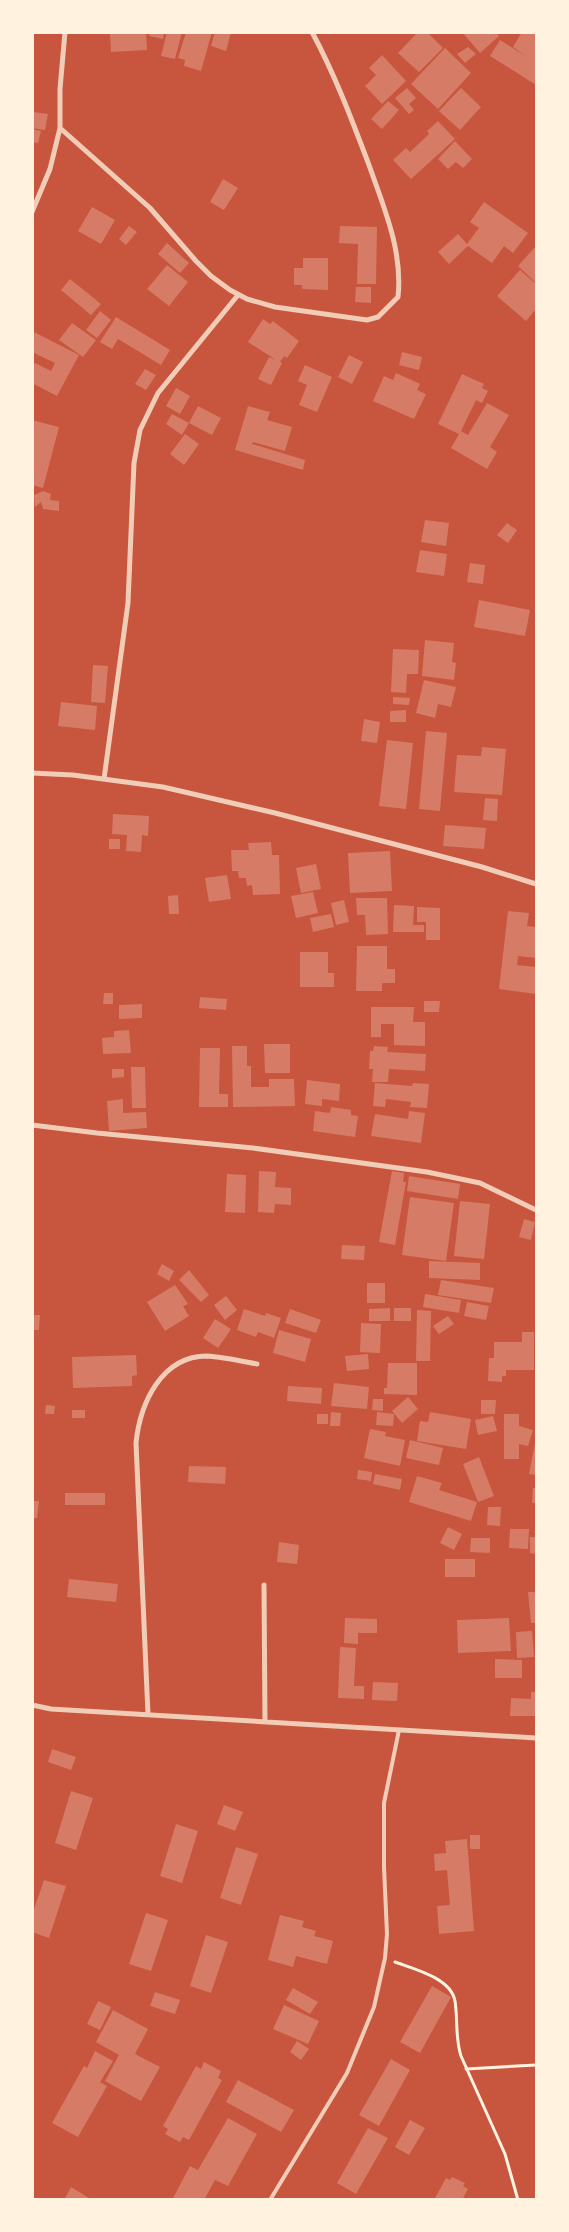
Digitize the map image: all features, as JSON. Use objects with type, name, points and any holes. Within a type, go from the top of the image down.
[{"type":"street","points":[[32,212],[50,169],[60,128],[60,89],[65,32]]},
{"type":"street","points":[[60,128],[150,208],[169,232],[211,276],[238,295],[275,307],[367,320],[378,317],[398,297],[400,278],[398,259],[389,222],[331,67],[312,32]]},
{"type":"street","points":[[104,780],[128,603],[134,463],[140,430],[158,393],[238,295]]},
{"type":"street","points":[[32,773],[163,787],[275,813],[482,867],[536,884]]},
{"type":"street","points":[[32,1125],[97,1134],[253,1148],[427,1172],[480,1183],[536,1210]]},
{"type":"street","points":[[148,1714],[136,1443],[138,1421],[154,1386],[178,1362],[206,1356],[257,1364]]},
{"type":"street","points":[[264,1585],[265,1722]]},
{"type":"street","points":[[32,1705],[51,1709],[536,1738]]},
{"type":"lane","points":[[270,2200],[347,2073],[374,2007],[385,1958],[384,1803],[399,1730]]},
{"type":"path","points":[[385,1958],[436,1979],[452,1993],[458,2050],[504,2154],[518,2200]]},
{"type":"path","points":[[466,2069],[536,2065]]},
{"type":"building","points":[[146,32],[147,50],[111,52],[110,33]]},
{"type":"building","points":[[150,32],[164,32],[163,39],[149,36]]},
{"type":"building","points":[[167,32],[182,32],[175,59],[161,56]]},
{"type":"building","points":[[186,32],[212,32],[201,71],[184,66],[185,60],[178,58]]},
{"type":"building","points":[[215,32],[231,32],[226,51],[211,46]]},
{"type":"building","points":[[418,32],[427,32],[443,48],[419,72],[398,53]]},
{"type":"building","points":[[462,32],[495,32],[499,36],[480,53]]},
{"type":"building","points":[[522,32],[536,32],[536,85],[490,56],[500,40],[527,57],[513,47]]},
{"type":"building","points":[[468,47],[476,54],[465,63],[457,54]]},
{"type":"building","points":[[445,48],[471,73],[438,109],[411,84]]},
{"type":"building","points":[[382,55],[406,81],[382,104],[365,86],[376,75],[369,68]]},
{"type":"building","points":[[407,88],[416,98],[409,104],[414,110],[409,114],[395,98]]},
{"type":"building","points":[[461,88],[481,107],[460,130],[439,111]]},
{"type":"building","points":[[388,101],[399,110],[382,129],[371,119]]},
{"type":"building","points":[[33,112],[48,114],[45,130],[32,128]]},
{"type":"building","points":[[438,121],[455,139],[411,179],[393,160],[406,148],[410,152],[429,134],[427,131]]},
{"type":"building","points":[[33,129],[41,131],[38,143],[32,142]]},
{"type":"building","points":[[455,141],[472,159],[463,168],[456,162],[448,169],[438,159]]},
{"type":"building","points":[[223,179],[238,188],[224,210],[210,202]]},
{"type":"building","points":[[484,202],[528,233],[513,253],[504,246],[492,263],[468,246],[449,264],[438,252],[458,234],[467,244],[479,228],[470,222]]},
{"type":"building","points":[[92,207],[115,220],[101,244],[78,231]]},
{"type":"building","points":[[129,226],[137,232],[126,245],[119,239]]},
{"type":"building","points":[[340,226],[377,227],[376,284],[357,284],[358,244],[339,243]]},
{"type":"building","points":[[167,243],[189,263],[180,273],[158,254]]},
{"type":"building","points":[[536,246],[536,283],[518,266]]},
{"type":"building","points":[[303,258],[328,258],[328,290],[302,289],[302,285],[294,285],[294,268],[303,268]]},
{"type":"building","points":[[167,265],[188,282],[169,306],[147,289]]},
{"type":"building","points":[[520,270],[536,284],[536,309],[526,321],[497,296]]},
{"type":"building","points":[[70,279],[101,304],[91,315],[61,290]]},
{"type":"building","points":[[356,287],[371,287],[371,303],[355,302]]},
{"type":"building","points":[[100,311],[111,320],[97,338],[86,330]]},
{"type":"building","points":[[116,317],[170,350],[161,365],[118,339],[112,349],[100,342]]},
{"type":"building","points":[[263,319],[270,324],[273,321],[299,341],[287,358],[284,356],[280,362],[282,363],[271,385],[258,379],[269,357],[276,360],[248,342]]},
{"type":"building","points":[[72,323],[96,340],[83,357],[59,340]]},
{"type":"building","points":[[32,331],[79,355],[57,396],[32,383],[32,368],[35,363],[51,371],[55,363],[32,352]]},
{"type":"building","points":[[402,352],[422,357],[419,370],[399,365]]},
{"type":"building","points":[[349,355],[363,362],[352,384],[338,377]]},
{"type":"building","points":[[305,365],[332,377],[317,412],[299,405],[307,385],[298,381]]},
{"type":"building","points":[[145,369],[156,375],[146,390],[135,384]]},
{"type":"building","points":[[396,373],[420,384],[417,390],[426,394],[414,419],[373,401],[384,376],[393,380]]},
{"type":"building","points":[[462,374],[484,384],[482,388],[488,391],[482,403],[476,400],[461,431],[468,435],[487,403],[509,415],[490,447],[497,452],[487,469],[451,448],[459,434],[438,424]]},
{"type":"building","points":[[176,388],[190,396],[180,414],[166,406]]},
{"type":"building","points":[[198,406],[221,418],[212,435],[189,423]]},
{"type":"building","points":[[248,406],[270,412],[267,420],[292,427],[285,451],[253,442],[252,444],[305,460],[303,470],[235,450]]},
{"type":"building","points":[[172,414],[189,423],[182,435],[166,424]]},
{"type":"building","points":[[32,420],[59,427],[43,488],[32,485]]},
{"type":"building","points":[[185,434],[199,444],[184,465],[170,454]]},
{"type":"building","points":[[43,491],[51,494],[50,500],[59,501],[59,511],[43,509],[41,502],[35,507],[34,495]]},
{"type":"building","points":[[425,520],[449,523],[446,546],[421,542]]},
{"type":"building","points":[[507,523],[517,530],[508,543],[497,535]]},
{"type":"building","points":[[420,550],[447,554],[444,576],[416,572]]},
{"type":"building","points":[[470,563],[485,565],[483,584],[467,582]]},
{"type":"building","points":[[479,600],[530,610],[525,636],[474,627]]},
{"type":"building","points":[[425,640],[454,643],[452,662],[456,663],[454,680],[422,676]]},
{"type":"building","points":[[393,649],[419,650],[418,674],[407,674],[406,693],[391,692]]},
{"type":"building","points":[[93,665],[108,666],[105,703],[91,702]]},
{"type":"building","points":[[424,680],[456,687],[451,707],[438,704],[435,718],[416,713]]},
{"type":"building","points":[[393,697],[410,698],[409,705],[393,704]]},
{"type":"building","points":[[61,702],[97,706],[95,730],[58,726]]},
{"type":"building","points":[[406,710],[406,722],[390,722],[390,711]]},
{"type":"building","points":[[364,719],[380,722],[377,743],[361,741]]},
{"type":"building","points":[[426,731],[447,733],[440,811],[419,809]]},
{"type":"building","points":[[387,740],[413,743],[406,809],[379,806]]},
{"type":"building","points":[[482,747],[506,749],[502,795],[454,792],[457,755],[481,756]]},
{"type":"building","points":[[485,798],[498,799],[497,821],[483,820]]},
{"type":"building","points":[[113,814],[149,816],[148,836],[142,835],[141,852],[126,851],[127,835],[112,834]]},
{"type":"building","points":[[445,825],[486,828],[484,849],[443,846]]},
{"type":"building","points":[[109,839],[120,839],[120,849],[109,849]]},
{"type":"building","points":[[271,842],[272,855],[279,855],[280,894],[253,895],[252,885],[247,886],[246,878],[239,878],[238,871],[232,871],[231,850],[249,850],[248,843]]},
{"type":"building","points":[[390,851],[392,891],[350,893],[348,853]]},
{"type":"building","points":[[316,864],[321,889],[301,893],[296,868]]},
{"type":"building","points":[[227,875],[231,899],[209,902],[205,878]]},
{"type":"building","points":[[313,892],[318,913],[296,918],[291,896]]},
{"type":"building","points":[[178,895],[179,914],[169,914],[168,896]]},
{"type":"building","points":[[356,898],[387,898],[388,934],[366,935],[365,915],[357,915]]},
{"type":"building","points":[[344,900],[349,922],[336,925],[331,903]]},
{"type":"building","points":[[394,905],[414,906],[413,925],[424,925],[424,932],[393,932]]},
{"type":"building","points":[[417,907],[440,908],[440,940],[426,940],[426,922],[417,922]]},
{"type":"building","points":[[508,911],[529,913],[527,926],[536,927],[536,958],[518,956],[517,965],[536,967],[536,994],[499,989]]},
{"type":"building","points":[[331,914],[334,927],[313,932],[310,918]]},
{"type":"building","points":[[357,946],[387,946],[387,969],[395,969],[395,983],[382,983],[382,991],[356,991]]},
{"type":"building","points":[[300,952],[328,952],[328,973],[334,973],[334,987],[300,987]]},
{"type":"building","points":[[104,993],[113,993],[113,1004],[103,1004]]},
{"type":"building","points":[[200,997],[227,999],[226,1010],[199,1008]]},
{"type":"building","points":[[424,1001],[440,1001],[439,1012],[424,1012]]},
{"type":"building","points":[[142,1004],[142,1018],[119,1019],[119,1005]]},
{"type":"building","points":[[371,1007],[414,1007],[413,1022],[425,1022],[425,1046],[394,1045],[394,1024],[381,1024],[381,1037],[371,1037]]},
{"type":"building","points":[[129,1030],[131,1053],[103,1054],[102,1038],[114,1037],[114,1031]]},
{"type":"building","points":[[264,1044],[290,1044],[290,1073],[265,1073]]},
{"type":"building","points":[[232,1046],[247,1046],[247,1066],[251,1066],[251,1087],[269,1087],[269,1079],[294,1079],[295,1106],[233,1107]]},
{"type":"building","points":[[374,1046],[388,1047],[387,1052],[426,1054],[425,1071],[389,1069],[388,1082],[372,1082],[373,1069],[369,1069],[370,1051],[373,1051]]},
{"type":"building","points":[[200,1048],[220,1048],[219,1094],[228,1094],[228,1107],[199,1107]]},
{"type":"building","points":[[131,1067],[145,1067],[146,1108],[132,1108]]},
{"type":"building","points":[[112,1069],[124,1069],[124,1077],[112,1078]]},
{"type":"building","points":[[307,1080],[340,1084],[339,1101],[322,1099],[322,1106],[305,1104]]},
{"type":"building","points":[[375,1083],[412,1086],[413,1083],[429,1084],[427,1108],[410,1107],[411,1102],[386,1099],[385,1107],[373,1106]]},
{"type":"building","points":[[123,1099],[123,1113],[146,1112],[147,1128],[109,1131],[107,1101]]},
{"type":"building","points":[[331,1107],[351,1110],[351,1115],[358,1116],[355,1137],[313,1131],[315,1111],[330,1113]]},
{"type":"building","points":[[409,1111],[425,1113],[421,1143],[371,1136],[375,1114],[408,1119]]},
{"type":"building","points":[[259,1171],[276,1172],[275,1187],[291,1188],[291,1205],[275,1204],[274,1213],[258,1212]]},
{"type":"building","points":[[392,1171],[404,1173],[403,1182],[406,1182],[395,1245],[379,1242]]},
{"type":"building","points":[[227,1174],[246,1175],[245,1213],[225,1212]]},
{"type":"building","points":[[409,1176],[460,1184],[458,1199],[407,1191]]},
{"type":"building","points":[[410,1197],[454,1203],[446,1261],[402,1255]]},
{"type":"building","points":[[460,1201],[490,1204],[484,1259],[454,1256]]},
{"type":"building","points":[[524,1219],[535,1222],[531,1240],[519,1237]]},
{"type":"building","points":[[342,1245],[365,1246],[364,1260],[341,1259]]},
{"type":"building","points":[[429,1261],[480,1263],[480,1280],[429,1278]]},
{"type":"building","points":[[162,1264],[174,1271],[169,1281],[157,1274]]},
{"type":"building","points":[[189,1270],[209,1295],[201,1302],[179,1280]]},
{"type":"building","points":[[441,1280],[494,1288],[491,1303],[438,1295]]},
{"type":"building","points":[[367,1283],[385,1283],[385,1303],[367,1303]]},
{"type":"building","points":[[175,1285],[188,1304],[183,1306],[189,1316],[165,1331],[147,1302]]},
{"type":"building","points":[[425,1294],[461,1300],[459,1313],[423,1307]]},
{"type":"building","points":[[226,1296],[237,1310],[225,1320],[214,1305]]},
{"type":"building","points":[[467,1302],[489,1306],[486,1320],[464,1316]]},
{"type":"building","points":[[390,1308],[390,1321],[369,1321],[369,1309]]},
{"type":"building","points":[[394,1308],[411,1308],[411,1321],[394,1321]]},
{"type":"building","points":[[244,1309],[265,1316],[266,1313],[281,1318],[274,1338],[258,1332],[256,1337],[237,1330]]},
{"type":"building","points":[[290,1309],[321,1320],[316,1333],[285,1323]]},
{"type":"building","points":[[417,1310],[431,1311],[430,1361],[416,1361]]},
{"type":"building","points":[[32,1315],[40,1315],[39,1330],[32,1330]]},
{"type":"building","points":[[448,1316],[454,1324],[439,1334],[433,1326]]},
{"type":"building","points":[[215,1319],[231,1329],[218,1348],[203,1338]]},
{"type":"building","points":[[361,1323],[381,1324],[380,1353],[360,1352]]},
{"type":"building","points":[[279,1330],[311,1339],[305,1362],[273,1353]]},
{"type":"building","points":[[522,1332],[534,1332],[534,1370],[506,1370],[506,1376],[502,1376],[502,1382],[488,1381],[489,1358],[494,1358],[494,1342],[522,1342]]},
{"type":"building","points":[[368,1354],[369,1369],[347,1371],[345,1356]]},
{"type":"building","points":[[136,1355],[137,1375],[132,1376],[132,1386],[73,1388],[72,1357]]},
{"type":"building","points":[[388,1363],[417,1363],[417,1395],[384,1394],[384,1388],[387,1388]]},
{"type":"building","points":[[334,1383],[369,1387],[367,1409],[331,1406]]},
{"type":"building","points":[[288,1386],[322,1388],[321,1404],[287,1401]]},
{"type":"building","points":[[408,1397],[418,1409],[402,1423],[392,1411]]},
{"type":"building","points":[[373,1399],[383,1399],[383,1411],[372,1410]]},
{"type":"building","points":[[481,1400],[496,1400],[495,1414],[481,1414]]},
{"type":"building","points":[[46,1405],[55,1406],[54,1414],[45,1414]]},
{"type":"building","points":[[72,1410],[85,1410],[85,1418],[72,1418]]},
{"type":"building","points":[[331,1412],[341,1413],[340,1426],[330,1426]]},
{"type":"building","points":[[377,1412],[394,1414],[393,1426],[376,1425]]},
{"type":"building","points":[[430,1412],[471,1419],[466,1449],[417,1441],[420,1421],[428,1422]]},
{"type":"building","points":[[317,1414],[328,1414],[328,1424],[317,1424]]},
{"type":"building","points":[[504,1414],[519,1414],[519,1426],[533,1430],[528,1446],[519,1444],[519,1459],[504,1459]]},
{"type":"building","points":[[493,1416],[497,1431],[478,1435],[475,1420]]},
{"type":"building","points":[[370,1429],[386,1432],[385,1436],[405,1440],[400,1466],[364,1458]]},
{"type":"building","points":[[536,1438],[536,1475],[529,1474]]},
{"type":"building","points":[[410,1440],[443,1448],[439,1465],[406,1458]]},
{"type":"building","points":[[479,1457],[494,1496],[478,1502],[463,1464]]},
{"type":"building","points":[[189,1466],[226,1467],[225,1484],[188,1482]]},
{"type":"building","points":[[358,1470],[372,1472],[371,1481],[357,1479]]},
{"type":"building","points":[[375,1474],[402,1479],[400,1490],[373,1484]]},
{"type":"building","points":[[417,1476],[442,1483],[439,1490],[477,1502],[471,1521],[409,1502]]},
{"type":"building","points":[[533,1488],[536,1488],[536,1503],[532,1503]]},
{"type":"building","points":[[65,1493],[105,1493],[105,1505],[65,1505]]},
{"type":"building","points":[[32,1501],[39,1501],[37,1518],[32,1518]]},
{"type":"building","points":[[488,1507],[501,1507],[500,1526],[487,1525]]},
{"type":"building","points":[[448,1527],[462,1534],[454,1550],[440,1543]]},
{"type":"building","points":[[510,1529],[529,1529],[528,1549],[509,1548]]},
{"type":"building","points":[[530,1537],[536,1537],[536,1554],[530,1553]]},
{"type":"building","points":[[471,1538],[490,1538],[490,1553],[470,1552]]},
{"type":"building","points":[[279,1542],[299,1545],[297,1564],[277,1562]]},
{"type":"building","points":[[445,1559],[475,1559],[475,1577],[445,1577]]},
{"type":"building","points":[[69,1579],[118,1584],[116,1602],[67,1597]]},
{"type":"building","points":[[528,1592],[536,1592],[536,1623],[531,1623]]},
{"type":"building","points":[[345,1618],[377,1619],[377,1633],[358,1633],[358,1644],[344,1643]]},
{"type":"building","points":[[509,1618],[511,1651],[458,1653],[457,1620]]},
{"type":"building","points":[[532,1631],[534,1657],[517,1658],[516,1632]]},
{"type":"building","points":[[340,1647],[356,1648],[354,1686],[364,1686],[364,1699],[338,1698]]},
{"type":"building","points":[[495,1659],[522,1660],[522,1678],[495,1678]]},
{"type":"building","points":[[373,1682],[398,1683],[397,1701],[372,1700]]},
{"type":"building","points":[[531,1692],[536,1692],[536,1716],[510,1716],[511,1698],[531,1699]]},
{"type":"building","points":[[52,1749],[76,1757],[71,1770],[48,1762]]},
{"type":"building","points":[[71,1791],[93,1798],[76,1850],[55,1843]]},
{"type":"building","points":[[224,1805],[243,1812],[235,1831],[217,1824]]},
{"type":"building","points":[[176,1824],[198,1831],[182,1883],[160,1876]]},
{"type":"building","points":[[470,1835],[480,1835],[480,1849],[470,1849]]},
{"type":"building","points":[[467,1839],[474,1931],[439,1934],[437,1906],[450,1905],[447,1870],[435,1871],[434,1854],[446,1853],[445,1841]]},
{"type":"building","points":[[236,1847],[258,1854],[241,1905],[220,1898]]},
{"type":"building","points":[[44,1880],[66,1886],[49,1938],[32,1932],[32,1915]]},
{"type":"building","points":[[146,1913],[168,1920],[151,1971],[129,1964]]},
{"type":"building","points":[[280,1915],[304,1921],[302,1927],[316,1931],[314,1936],[333,1941],[327,1964],[296,1956],[293,1967],[268,1960]]},
{"type":"building","points":[[206,1935],[228,1942],[211,1993],[190,1986]]},
{"type":"building","points":[[432,1986],[451,1997],[420,2053],[400,2042]]},
{"type":"building","points":[[293,1988],[318,2002],[310,2014],[286,2000]]},
{"type":"building","points":[[155,1992],[180,2000],[175,2014],[150,2006]]},
{"type":"building","points":[[98,2001],[111,2007],[100,2030],[87,2024]]},
{"type":"building","points":[[284,2005],[319,2021],[308,2044],[273,2029]]},
{"type":"building","points":[[113,2010],[148,2029],[135,2054],[160,2067],[141,2101],[105,2081],[119,2055],[96,2042]]},
{"type":"building","points":[[297,2041],[309,2049],[301,2060],[290,2052]]},
{"type":"building","points":[[95,2051],[113,2061],[100,2082],[107,2086],[78,2137],[52,2123],[84,2066],[87,2068]]},
{"type":"building","points":[[391,2059],[410,2070],[379,2126],[359,2115]]},
{"type":"building","points":[[204,2062],[221,2071],[218,2078],[222,2080],[189,2140],[183,2137],[180,2142],[165,2134],[168,2129],[163,2126],[196,2066],[201,2069]]},
{"type":"building","points":[[238,2080],[294,2110],[281,2132],[226,2102]]},
{"type":"building","points":[[228,2118],[257,2134],[228,2186],[215,2180],[204,2200],[172,2200],[190,2166],[198,2170]]},
{"type":"building","points":[[410,2120],[425,2128],[409,2155],[395,2147]]},
{"type":"building","points":[[368,2128],[388,2138],[356,2194],[337,2183]]},
{"type":"building","points":[[452,2177],[465,2183],[463,2186],[468,2189],[462,2200],[434,2200],[446,2178],[450,2180]]},
{"type":"building","points":[[71,2187],[89,2198],[88,2200],[64,2200]]}]
